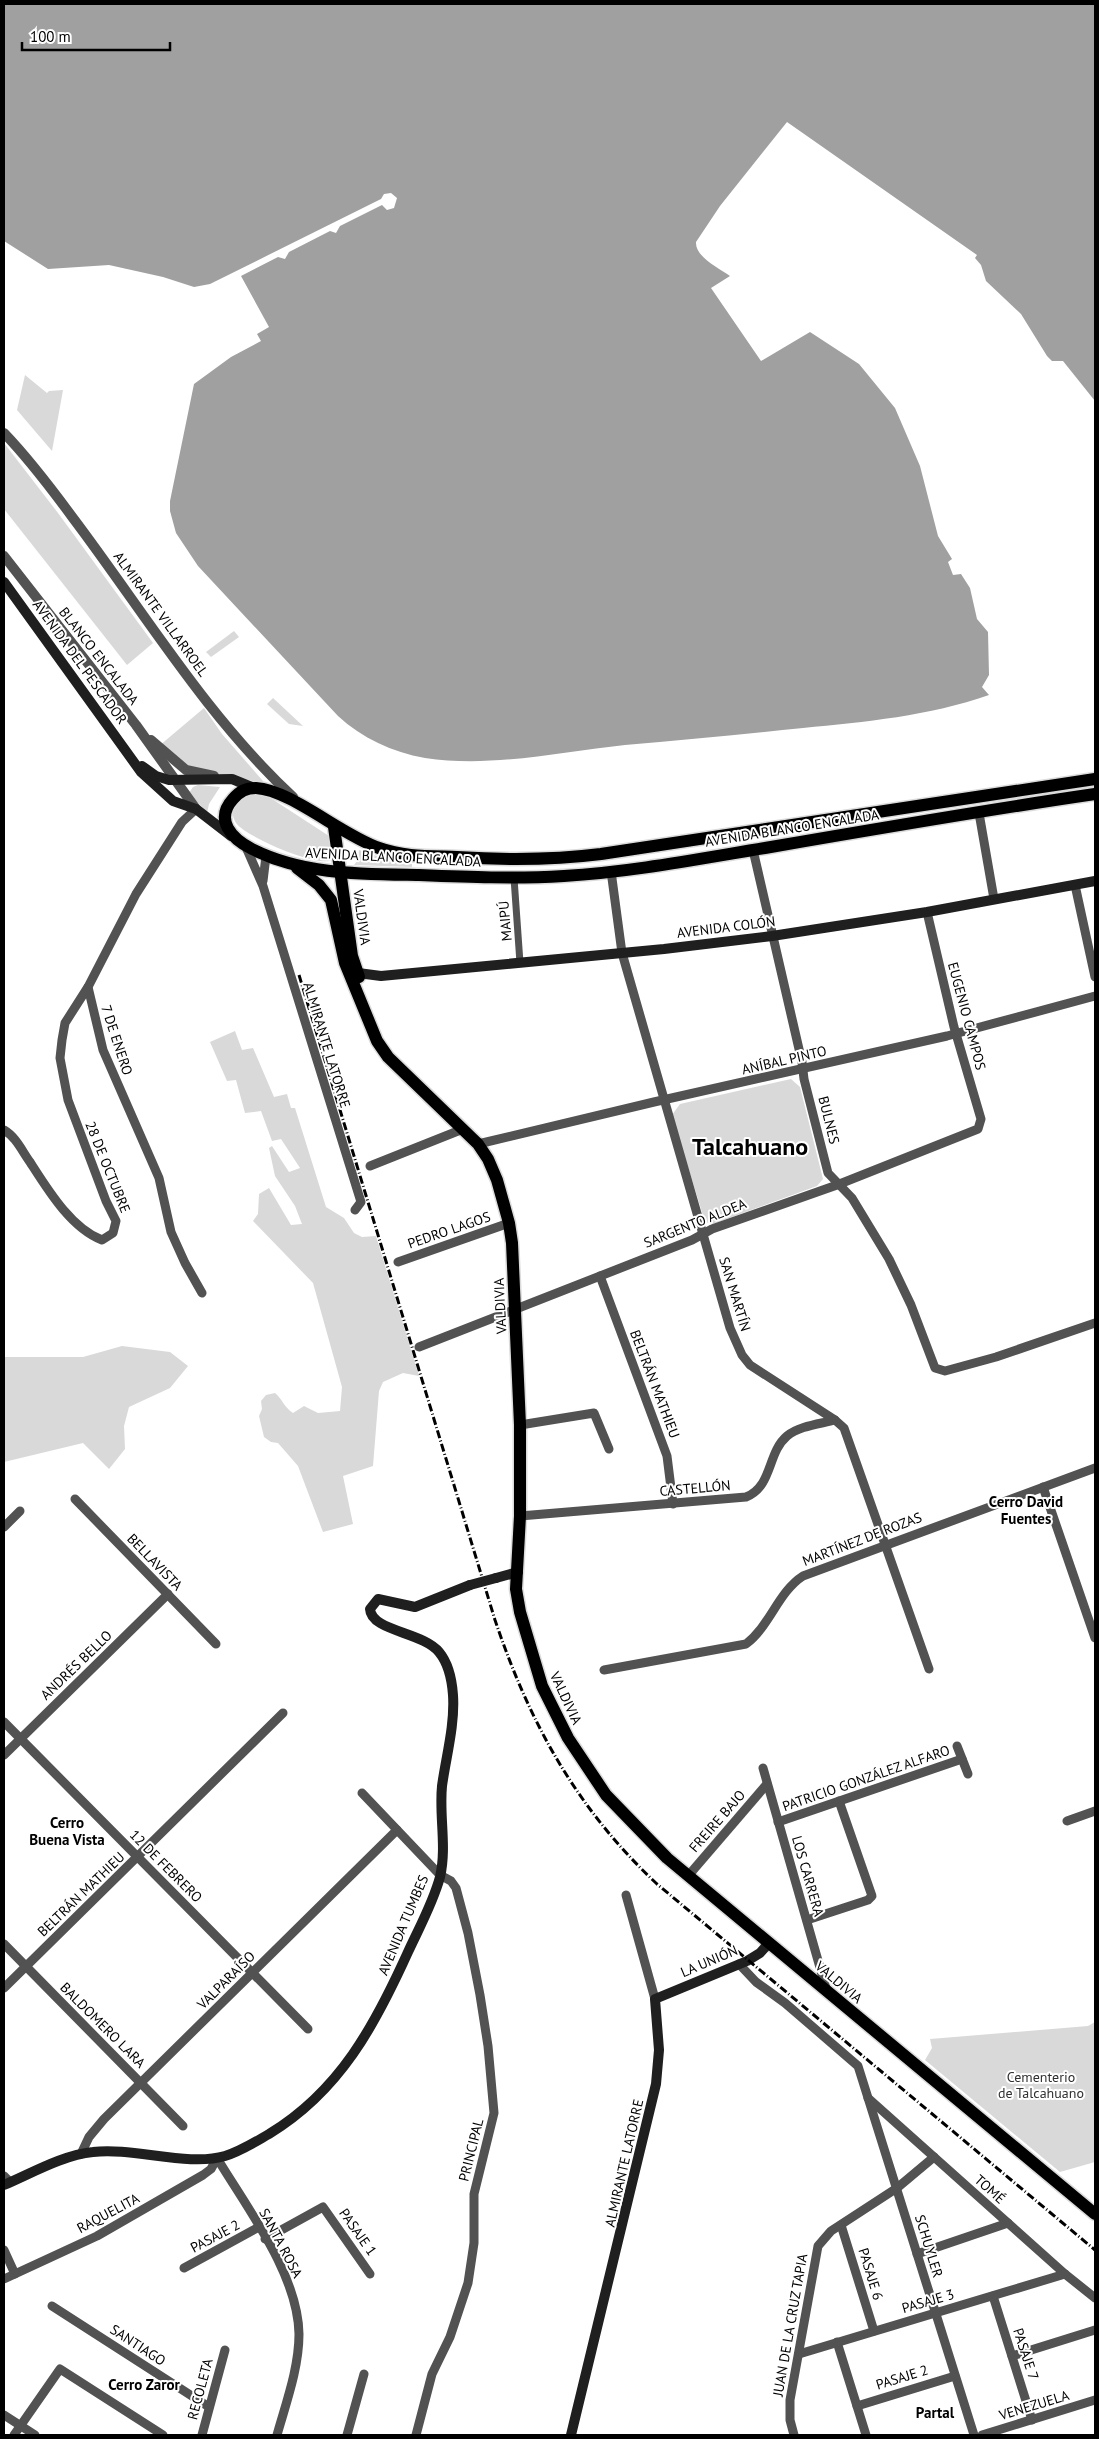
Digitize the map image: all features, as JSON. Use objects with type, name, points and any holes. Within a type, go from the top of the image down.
[{"type":"main road","name":"AVENIDA DEL PESCADOR","points":[[4,582],[134,759]]},
{"type":"main road","points":[[134,759],[156,776],[176,781]]},
{"type":"main road","points":[[134,759],[141,772],[162,794],[182,806],[196,809]]},
{"type":"main road","name":"AVENIDA BLANCO ENCALADA","points":[[176,781],[232,779],[277,794],[302,806],[334,827],[379,848],[416,856],[556,858],[622,851],[1094,780]]},
{"type":"main road","points":[[240,843],[228,829],[226,812],[230,802],[239,793],[255,788]]},
{"type":"main road","points":[[979,813],[995,794]]},
{"type":"main road","name":"AVENIDA BLANCO ENCALADA","points":[[196,809],[240,843],[266,856],[291,864],[341,872],[514,878],[611,872],[1095,794]]},
{"type":"main road","name":"VALDIVIA","points":[[334,827],[353,971]]},
{"type":"main road","points":[[739,833],[748,840],[753,850]]},
{"type":"main road","points":[[611,872],[622,851]]},
{"type":"main road","name":"VALDIVIA","points":[[291,864],[319,885],[331,900],[377,1041],[388,1057],[478,1144],[493,1169],[509,1223],[515,1310],[520,1425],[518,1602],[538,1674],[568,1738],[618,1808],[653,1845],[769,1944],[1095,2214]]},
{"type":"main road","name":"AVENIDA COLÓN","points":[[353,971],[375,977],[622,953],[772,936],[927,912],[1095,881]]},
{"type":"main road","name":"AVENIDA TUMBES","points":[[6,2181],[81,2154],[115,2151],[163,2157],[217,2158],[242,2149],[277,2129],[305,2109],[335,2079],[366,2035],[394,1984],[424,1917],[440,1875],[443,1853],[441,1803],[453,1705],[449,1674],[443,1658],[430,1643],[414,1635],[380,1625],[372,1616],[370,1609],[374,1602],[383,1599],[409,1606],[421,1606],[470,1585],[518,1572]]},
{"type":"main road","name":"LA UNIÓN","points":[[655,1999],[754,1957],[769,1944]]},
{"type":"main road","name":"ALMIRANTE LATORRE","points":[[571,2435],[655,2092],[659,2050],[655,1999]]},
{"type":"street","name":"ALMIRANTE VILLARROEL","points":[[4,432],[24,453],[78,524],[220,718],[271,778],[302,806]]},
{"type":"street","name":"BLANCO ENCALADA","points":[[4,556],[136,725]]},
{"type":"street","points":[[136,725],[186,770],[232,779]]},
{"type":"street","points":[[136,725],[176,781]]},
{"type":"street","name":"AVENIDA BLANCO ENCALADA","points":[[176,781],[196,809]]},
{"type":"street","points":[[88,987],[136,894],[182,822],[196,809]]},
{"type":"street","points":[[979,813],[994,899]]},
{"type":"street","name":"ALMIRANTE LATORRE","points":[[240,843],[263,886],[361,1202],[355,1210]]},
{"type":"street","name":"BULNES","points":[[753,850],[828,1174],[852,1198],[889,1259],[905,1289],[934,1365],[938,1370],[945,1371],[996,1357],[1095,1323]]},
{"type":"street","name":"ALMIRANTE LATORRE","points":[[263,886],[266,856]]},
{"type":"street","name":"SAN MARTÍN","points":[[611,872],[622,953],[727,1320],[746,1360],[836,1420],[845,1431],[929,1669]]},
{"type":"street","name":"MAIPÚ","points":[[514,878],[520,962]]},
{"type":"street","points":[[1075,885],[1095,977]]},
{"type":"street","name":"EUGENIO CAMPOS","points":[[927,912],[956,1034],[981,1119],[980,1126]]},
{"type":"street","name":"28 DE OCTUBRE","points":[[4,1130],[14,1139],[48,1190],[91,1236],[102,1240],[113,1233],[116,1221],[106,1200],[68,1100],[60,1058],[65,1023],[88,987]]},
{"type":"street","name":"7 DE ENERO","points":[[88,987],[103,1050],[159,1178],[171,1232],[185,1264],[202,1293]]},
{"type":"street","name":"ANÍBAL PINTO","points":[[478,1144],[956,1034],[1095,996]]},
{"type":"street","name":"SARGENTO ALDEA","points":[[419,1347],[702,1234],[975,1130],[980,1126]]},
{"type":"street","points":[[370,1166],[463,1129]]},
{"type":"street","name":"PEDRO LAGOS","points":[[398,1262],[509,1223]]},
{"type":"street","name":"BELTRÁN MATHIEU","points":[[600,1276],[667,1456],[673,1504]]},
{"type":"street","points":[[520,1425],[594,1413],[609,1449]]},
{"type":"street","name":"CASTELLÓN","points":[[520,1516],[742,1498],[751,1495],[763,1483],[777,1448],[786,1437],[795,1431],[836,1420]]},
{"type":"street","name":"MARTÍNEZ DE ROZAS","points":[[604,1670],[746,1644],[755,1636],[796,1580],[885,1544],[1095,1468]]},
{"type":"street","points":[[1043,1487],[1095,1637]]},
{"type":"street","name":"BELLAVISTA","points":[[75,1499],[216,1644]]},
{"type":"street","points":[[4,1527],[20,1511]]},
{"type":"street","name":"ANDRÉS BELLO","points":[[4,1755],[168,1594]]},
{"type":"street","name":"BELTRÁN MATHIEU","points":[[4,1988],[283,1713]]},
{"type":"street","name":"12 DE FEBRERO","points":[[4,1722],[308,2029]]},
{"type":"street","points":[[957,1746],[968,1774]]},
{"type":"street","name":"PATRICIO GONZÁLEZ ALFARO","points":[[778,1822],[962,1759]]},
{"type":"street","name":"LOS CARRERA","points":[[762,1768],[827,1992]]},
{"type":"street","name":"FREIRE BAJO","points":[[688,1876],[767,1784]]},
{"type":"street","points":[[362,1793],[440,1875]]},
{"type":"street","points":[[807,1920],[868,1900],[872,1896],[839,1801]]},
{"type":"street","points":[[1067,1821],[1095,1811]]},
{"type":"street","name":"VALPARAÍSO","points":[[81,2154],[96,2128],[397,1830]]},
{"type":"street","name":"PRINCIPAL","points":[[416,2435],[432,2374],[450,2337],[468,2283],[474,2243],[474,2194],[494,2113],[488,2046],[468,1933],[456,1888],[451,1881],[440,1875]]},
{"type":"street","name":"ALMIRANTE LATORRE","points":[[626,1895],[655,1999]]},
{"type":"street","name":"BALDOMERO LARA","points":[[4,1944],[183,2126]]},
{"type":"street","name":"SCHUYLER","points":[[739,1964],[756,1982],[785,2003],[858,2066],[974,2435]]},
{"type":"street","name":"TOMÉ","points":[[868,2098],[1065,2274],[1095,2298]]},
{"type":"street","name":"JUAN DE LA CRUZ TAPIA","points":[[794,2435],[790,2407],[816,2251],[826,2235],[897,2188],[934,2157]]},
{"type":"street","name":"SANTA ROSA","points":[[217,2158],[266,2239],[289,2288],[298,2334],[295,2367],[277,2435]]},
{"type":"street","name":"RAQUELITA","points":[[4,2279],[124,2222],[203,2175],[211,2168],[217,2158]]},
{"type":"street","name":"PASAJE 1","points":[[266,2239],[323,2206],[370,2274]]},
{"type":"street","points":[[917,2254],[1008,2223]]},
{"type":"street","name":"PASAJE 6","points":[[841,2225],[874,2332]]},
{"type":"street","name":"PASAJE 2","points":[[184,2268],[259,2228]]},
{"type":"street","points":[[4,2250],[15,2274]]},
{"type":"street","name":"PASAJE 3","points":[[799,2354],[1065,2274]]},
{"type":"street","name":"PASAJE 7","points":[[993,2296],[1032,2420]]},
{"type":"street","name":"SANTIAGO","points":[[52,2306],[209,2407]]},
{"type":"street","points":[[1012,2356],[1095,2330]]},
{"type":"street","points":[[837,2342],[866,2435]]},
{"type":"street","name":"RECOLETA","points":[[202,2435],[224,2350]]},
{"type":"street","points":[[14,2435],[60,2369],[163,2435]]},
{"type":"street","points":[[347,2435],[364,2374]]},
{"type":"street","name":"PASAJE 2","points":[[856,2406],[955,2376]]},
{"type":"street","name":"VENEZUELA","points":[[982,2435],[1095,2400]]},
{"type":"street","points":[[4,2414],[34,2435]]},
{"type":"green space","points":[[25,375],[47,393],[49,391],[63,390],[52,451],[17,410]]},
{"type":"green space","points":[[4,443],[153,643],[127,665],[4,509]]},
{"type":"green space","points":[[234,631],[239,637],[211,657],[206,652]]},
{"type":"green space","points":[[273,698],[303,726],[289,724],[267,704]]},
{"type":"green space","points":[[204,708],[222,734],[263,781],[262,783],[201,771],[188,766],[159,746]]},
{"type":"green space","points":[[198,785],[220,787],[209,804],[207,813],[189,793],[193,787]]},
{"type":"green space","points":[[249,792],[266,795],[329,836],[332,860],[312,860],[298,856],[267,843],[242,829],[236,823],[233,815],[234,803]]},
{"type":"green space","points":[[359,850],[398,863],[412,864],[412,867],[354,865],[358,860]]},
{"type":"green space","points":[[235,1031],[242,1050],[253,1048],[274,1097],[287,1094],[291,1108],[295,1108],[326,1207],[344,1218],[354,1233],[362,1237],[376,1236],[419,1376],[403,1373],[383,1382],[379,1391],[373,1466],[343,1476],[353,1524],[323,1532],[298,1466],[278,1443],[271,1442],[264,1437],[259,1416],[262,1409],[261,1401],[266,1395],[275,1393],[293,1413],[304,1406],[318,1413],[340,1411],[342,1387],[313,1283],[253,1221],[258,1214],[259,1194],[269,1188],[291,1225],[302,1224],[295,1206],[275,1176],[269,1148],[272,1146],[289,1172],[300,1168],[281,1139],[272,1141],[261,1111],[245,1113],[236,1080],[227,1081],[210,1042]]},
{"type":"green space","points":[[791,1079],[800,1087],[823,1179],[817,1186],[713,1224],[705,1222],[672,1115],[680,1104]]},
{"type":"green space","points":[[122,1346],[170,1352],[188,1366],[170,1388],[129,1407],[124,1426],[125,1449],[109,1469],[83,1443],[4,1462],[4,1357],[83,1357]]},
{"type":"green space","name":"Cementerio de Talcahuano","points":[[1095,2022],[1095,2162],[1060,2172],[925,2060],[932,2048],[930,2039],[1088,2026]]},
{"type":"shaded area","points":[[4,4],[1095,4],[1095,401],[1063,361],[1052,361],[1047,356],[1021,314],[986,281],[981,265],[975,258],[977,255],[787,122],[720,206],[696,242],[699,253],[703,257],[730,276],[711,288],[761,361],[810,332],[859,364],[895,408],[920,466],[938,536],[952,559],[948,562],[953,575],[961,574],[970,588],[977,619],[988,632],[989,675],[982,687],[989,695],[920,713],[873,720],[625,745],[500,760],[450,761],[425,758],[389,748],[347,724],[198,566],[176,533],[170,511],[170,501],[194,384],[231,357],[261,341],[257,334],[269,327],[241,276],[278,257],[285,259],[289,252],[330,231],[336,233],[340,226],[382,205],[387,210],[394,208],[397,198],[391,193],[384,194],[381,199],[210,284],[194,287],[163,277],[109,265],[48,269],[4,241]]},
{"type":"railway","points":[[299,975],[495,1620],[524,1695],[559,1763],[603,1826],[657,1884],[1095,2250]]},
{"type":"district","name":"Talcahuano","points":[[750,1146]]},
{"type":"district","name":"Cerro David Fuentes","points":[[1026,1510]]},
{"type":"district","name":"Cerro Buena Vista","points":[[67,1830]]},
{"type":"district","name":"Cerro Zaror","points":[[144,2384]]},
{"type":"district","name":"Partal","points":[[935,2412]]}]
